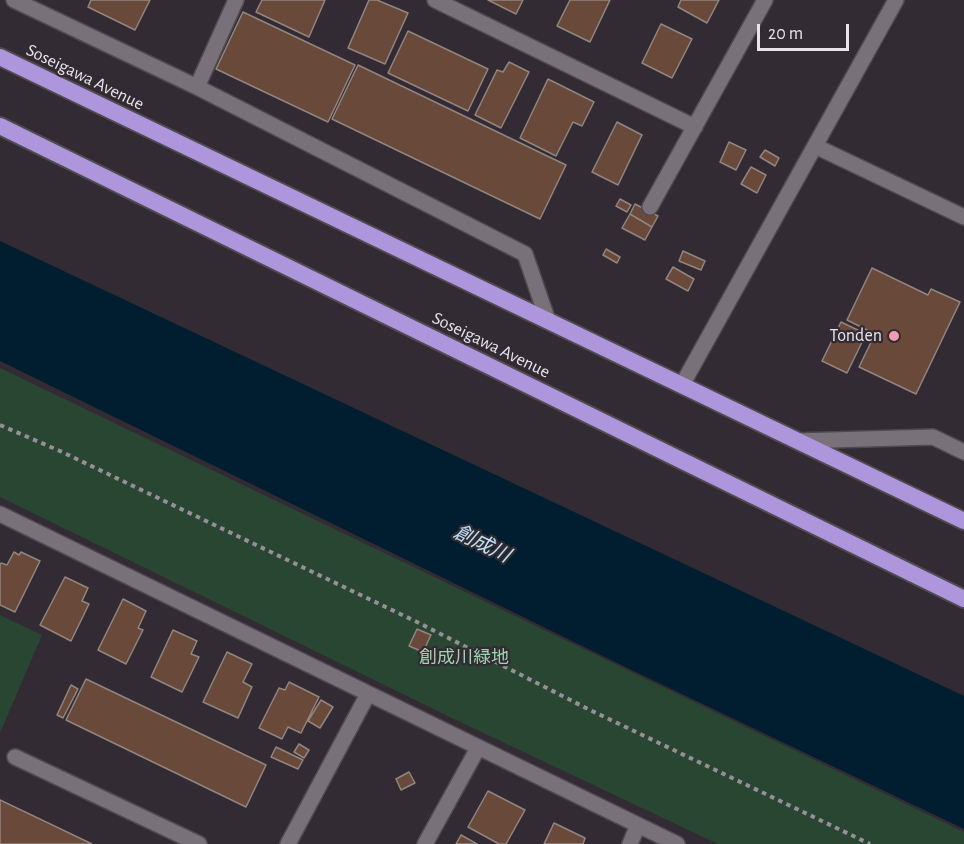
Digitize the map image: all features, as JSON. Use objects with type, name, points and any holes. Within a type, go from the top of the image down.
[{"type":"highway","name":"Soseigawa Avenue","points":[[0,57],[964,521]]},
{"type":"highway","name":"Soseigawa Avenue","points":[[0,126],[964,599]]},
{"type":"street","points":[[14,0],[197,87],[525,254],[548,321]]},
{"type":"street","points":[[197,87],[236,0]]},
{"type":"street","points":[[435,0],[695,127]]},
{"type":"street","points":[[650,207],[765,0]]},
{"type":"street","points":[[682,386],[896,0]]},
{"type":"street","points":[[815,146],[964,217]]},
{"type":"street","points":[[797,441],[933,437],[964,452]]},
{"type":"street","points":[[0,514],[676,844]]},
{"type":"street","points":[[288,844],[369,694]]},
{"type":"street","points":[[425,844],[478,748]]},
{"type":"street","points":[[15,758],[199,844]]},
{"type":"street","points":[[630,844],[638,825]]},
{"type":"path","points":[[0,424],[417,622],[598,714],[870,844]]},
{"type":"green space","name":"創成川緑地","points":[[0,368],[964,832],[964,844],[718,844],[454,719],[0,497]]},
{"type":"green space","points":[[0,615],[42,635],[0,733]]},
{"type":"water","name":"創成川","points":[[0,241],[964,696],[964,829],[615,662],[0,361]]},
{"type":"building","points":[[91,0],[150,0],[135,30],[88,7]]},
{"type":"building","points":[[262,0],[325,0],[309,37],[256,12]]},
{"type":"building","points":[[369,0],[377,0],[408,13],[385,64],[348,48]]},
{"type":"building","points":[[488,0],[523,0],[516,14]]},
{"type":"building","points":[[570,0],[610,0],[590,42],[557,26]]},
{"type":"building","points":[[681,0],[719,0],[707,23],[678,7]]},
{"type":"building","points":[[243,12],[355,65],[328,122],[216,69]]},
{"type":"building","points":[[661,24],[692,39],[672,78],[642,63]]},
{"type":"building","points":[[408,31],[488,69],[468,111],[388,73]]},
{"type":"building","points":[[509,62],[529,72],[501,128],[475,115],[497,70],[503,72]]},
{"type":"building","points":[[358,65],[566,165],[540,219],[332,119]]},
{"type":"building","points":[[548,79],[594,102],[582,126],[573,122],[556,156],[520,138]]},
{"type":"building","points":[[617,122],[642,135],[618,185],[592,172]]},
{"type":"building","points":[[729,142],[746,150],[736,170],[720,162]]},
{"type":"building","points":[[765,150],[779,158],[775,166],[760,157]]},
{"type":"building","points":[[751,167],[766,175],[757,193],[741,184]]},
{"type":"building","points":[[620,199],[631,205],[627,212],[616,206]]},
{"type":"building","points":[[635,204],[658,216],[652,227],[630,214]]},
{"type":"building","points":[[630,214],[652,227],[645,240],[622,228]]},
{"type":"building","points":[[606,249],[620,257],[617,263],[603,255]]},
{"type":"building","points":[[683,251],[705,261],[701,270],[679,261]]},
{"type":"building","points":[[673,267],[694,279],[688,291],[666,279]]},
{"type":"building","points":[[872,268],[928,295],[931,289],[960,302],[916,394],[859,367],[875,334],[847,320]]},
{"type":"building","points":[[841,322],[866,334],[847,373],[822,361]]},
{"type":"building","points":[[14,552],[19,555],[21,552],[40,561],[15,612],[0,605],[0,565],[1,563],[7,565]]},
{"type":"building","points":[[65,577],[88,588],[82,601],[89,604],[71,641],[40,625]]},
{"type":"building","points":[[123,599],[146,611],[138,628],[143,630],[126,664],[98,650]]},
{"type":"building","points":[[417,629],[431,635],[423,652],[409,646]]},
{"type":"building","points":[[173,630],[197,641],[191,654],[199,657],[182,692],[151,677]]},
{"type":"building","points":[[227,652],[252,664],[243,682],[252,687],[238,718],[203,702]]},
{"type":"building","points":[[86,679],[266,765],[246,807],[66,720]]},
{"type":"building","points":[[289,682],[319,697],[301,733],[288,727],[282,739],[259,728],[279,688],[285,690]]},
{"type":"building","points":[[71,685],[78,689],[63,718],[57,715]]},
{"type":"building","points":[[321,700],[333,707],[320,728],[308,721]]},
{"type":"building","points":[[299,744],[309,750],[304,758],[294,752]]},
{"type":"building","points":[[276,747],[303,760],[298,769],[271,757]]},
{"type":"building","points":[[409,772],[415,783],[401,790],[396,779]]},
{"type":"building","points":[[488,791],[525,810],[506,844],[499,844],[468,827]]},
{"type":"building","points":[[0,800],[92,844],[0,844]]},
{"type":"building","points":[[554,823],[585,838],[583,844],[544,844]]},
{"type":"building","points":[[461,835],[477,844],[456,844]]},
{"type":"place","name":"Tonden","points":[[894,336]]}]
